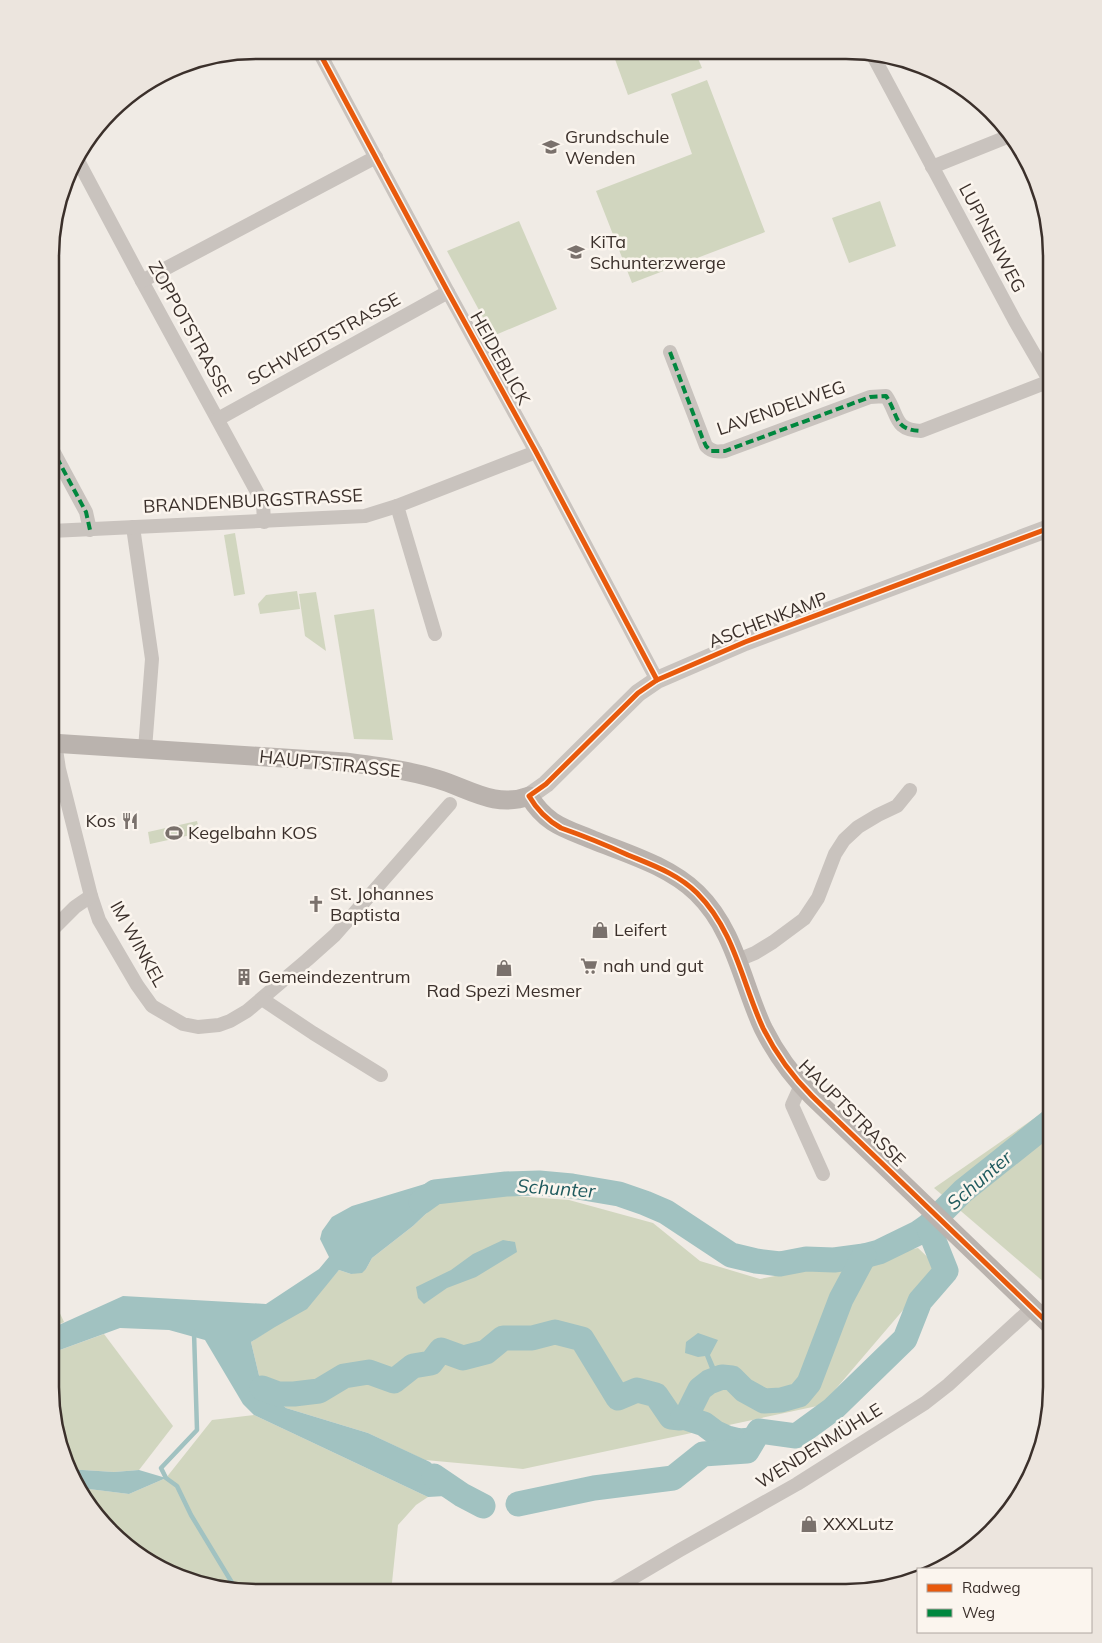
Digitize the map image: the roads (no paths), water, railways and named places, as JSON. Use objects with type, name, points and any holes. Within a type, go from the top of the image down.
[{"type":"main road","name":"HAUPTSTRASSE","points":[[59,743],[354,763],[438,779],[498,800],[513,801],[529,796],[542,815],[561,828],[655,866],[697,894],[717,918],[738,960],[763,1027],[781,1059],[801,1085],[1043,1318]]},
{"type":"street","name":"HEIDEBLICK","points":[[323,59],[657,680]]},
{"type":"street","name":"LUPINENWEG","points":[[877,61],[932,167],[1043,366]]},
{"type":"street","points":[[932,167],[1004,138]]},
{"type":"street","points":[[142,281],[376,157]]},
{"type":"street","name":"ZOPPOTSTRASSE","points":[[81,166],[263,503],[264,522]]},
{"type":"street","name":"SCHWEDTSTRASSE","points":[[218,419],[448,292]]},
{"type":"street","name":"LAVENDELWEG","points":[[670,352],[702,437],[706,446],[711,451],[725,451],[870,397],[886,396],[902,426],[908,430],[921,431]]},
{"type":"street","name":"LUPINENWEG","points":[[921,431],[1043,383]]},
{"type":"street","name":"BRANDENBURGSTRASSE","points":[[59,531],[365,516],[397,506],[536,452]]},
{"type":"street","points":[[59,460],[86,512],[90,530]]},
{"type":"street","points":[[397,506],[436,634]]},
{"type":"street","points":[[133,527],[152,659],[145,749]]},
{"type":"street","name":"ASCHENKAMP","points":[[529,796],[546,784],[638,692],[657,680],[772,632],[1043,530]]},
{"type":"street","name":"IM WINKEL","points":[[59,768],[91,896],[99,920],[137,985],[152,1006],[183,1024],[198,1027],[207,1027],[230,1021],[247,1011],[335,935],[450,804]]},
{"type":"street","points":[[738,960],[761,949],[804,919],[818,898],[835,854],[844,840],[858,827],[897,806],[910,790]]},
{"type":"street","name":"IM WINKEL","points":[[59,923],[91,896]]},
{"type":"street","points":[[262,999],[313,1033],[381,1074]]},
{"type":"street","points":[[801,1085],[792,1105],[823,1174]]},
{"type":"street","name":"WENDENMÜHLE","points":[[623,1584],[797,1484],[924,1403],[948,1385],[1032,1308]]},
{"type":"water","points":[[438,1180],[451,1190],[413,1226],[372,1258],[362,1273],[351,1274],[339,1270],[307,1309],[251,1342],[262,1388],[286,1408],[368,1433],[430,1462],[462,1495],[428,1497],[254,1415],[243,1404],[205,1340],[169,1330],[120,1328],[59,1350],[59,1325],[123,1296],[266,1304],[319,1269],[329,1257],[320,1239],[322,1231],[332,1217],[352,1206]]},
{"type":"water","points":[[503,1240],[515,1242],[517,1252],[476,1277],[447,1288],[424,1304],[418,1298],[416,1287],[451,1270],[473,1254]]},
{"type":"water","points":[[698,1333],[718,1340],[710,1355],[720,1378],[714,1379],[705,1356],[698,1357],[685,1353],[686,1342]]},
{"type":"water","points":[[77,1470],[114,1472],[139,1470],[166,1478],[129,1494],[87,1490],[85,1486]]},
{"type":"waterway","name":"Schunter","points":[[421,1202],[435,1192],[506,1184],[539,1183],[572,1186],[619,1194],[666,1212],[731,1255],[780,1264],[806,1259],[834,1260],[879,1252],[918,1233],[928,1226],[963,1191],[1043,1127]]},
{"type":"waterway","points":[[518,1504],[594,1488],[673,1478],[703,1454],[747,1451],[759,1431],[796,1436],[833,1409],[905,1339],[920,1301],[946,1271],[928,1226]]},
{"type":"waterway","points":[[262,1388],[278,1394],[319,1391],[344,1376],[369,1372],[394,1381],[413,1366],[431,1363],[441,1350],[463,1358],[486,1352],[503,1338],[532,1338],[555,1332],[582,1339],[618,1398],[637,1390],[656,1395],[671,1417],[680,1418],[687,1415],[700,1389],[709,1382],[722,1377],[732,1378],[744,1390],[764,1401],[781,1400],[799,1395],[809,1383],[841,1299],[864,1256]]},
{"type":"waterway","points":[[194,1332],[197,1430],[161,1468],[166,1478],[177,1486],[191,1515],[232,1583]]},
{"type":"waterway","points":[[683,1417],[704,1424],[727,1438],[739,1441],[752,1440]]},
{"type":"waterway","points":[[434,1476],[462,1495],[483,1506]]},
{"type":"place","name":"Grundschule Wenden","points":[[551,147]]},
{"type":"place","name":"KiTa Schunterzwerge","points":[[576,252]]},
{"type":"place","name":"Kos","points":[[130,821]]},
{"type":"place","name":"Kegelbahn KOS","points":[[174,833]]},
{"type":"place","name":"St. Johannes Baptista","points":[[316,904]]},
{"type":"place","name":"Leifert","points":[[600,930]]},
{"type":"place","name":"nah und gut","points":[[589,966]]},
{"type":"place","name":"Rad Spezi Mesmer","points":[[504,968]]},
{"type":"place","name":"Gemeindezentrum","points":[[244,977]]},
{"type":"place","name":"XXXLutz","points":[[809,1524]]}]
